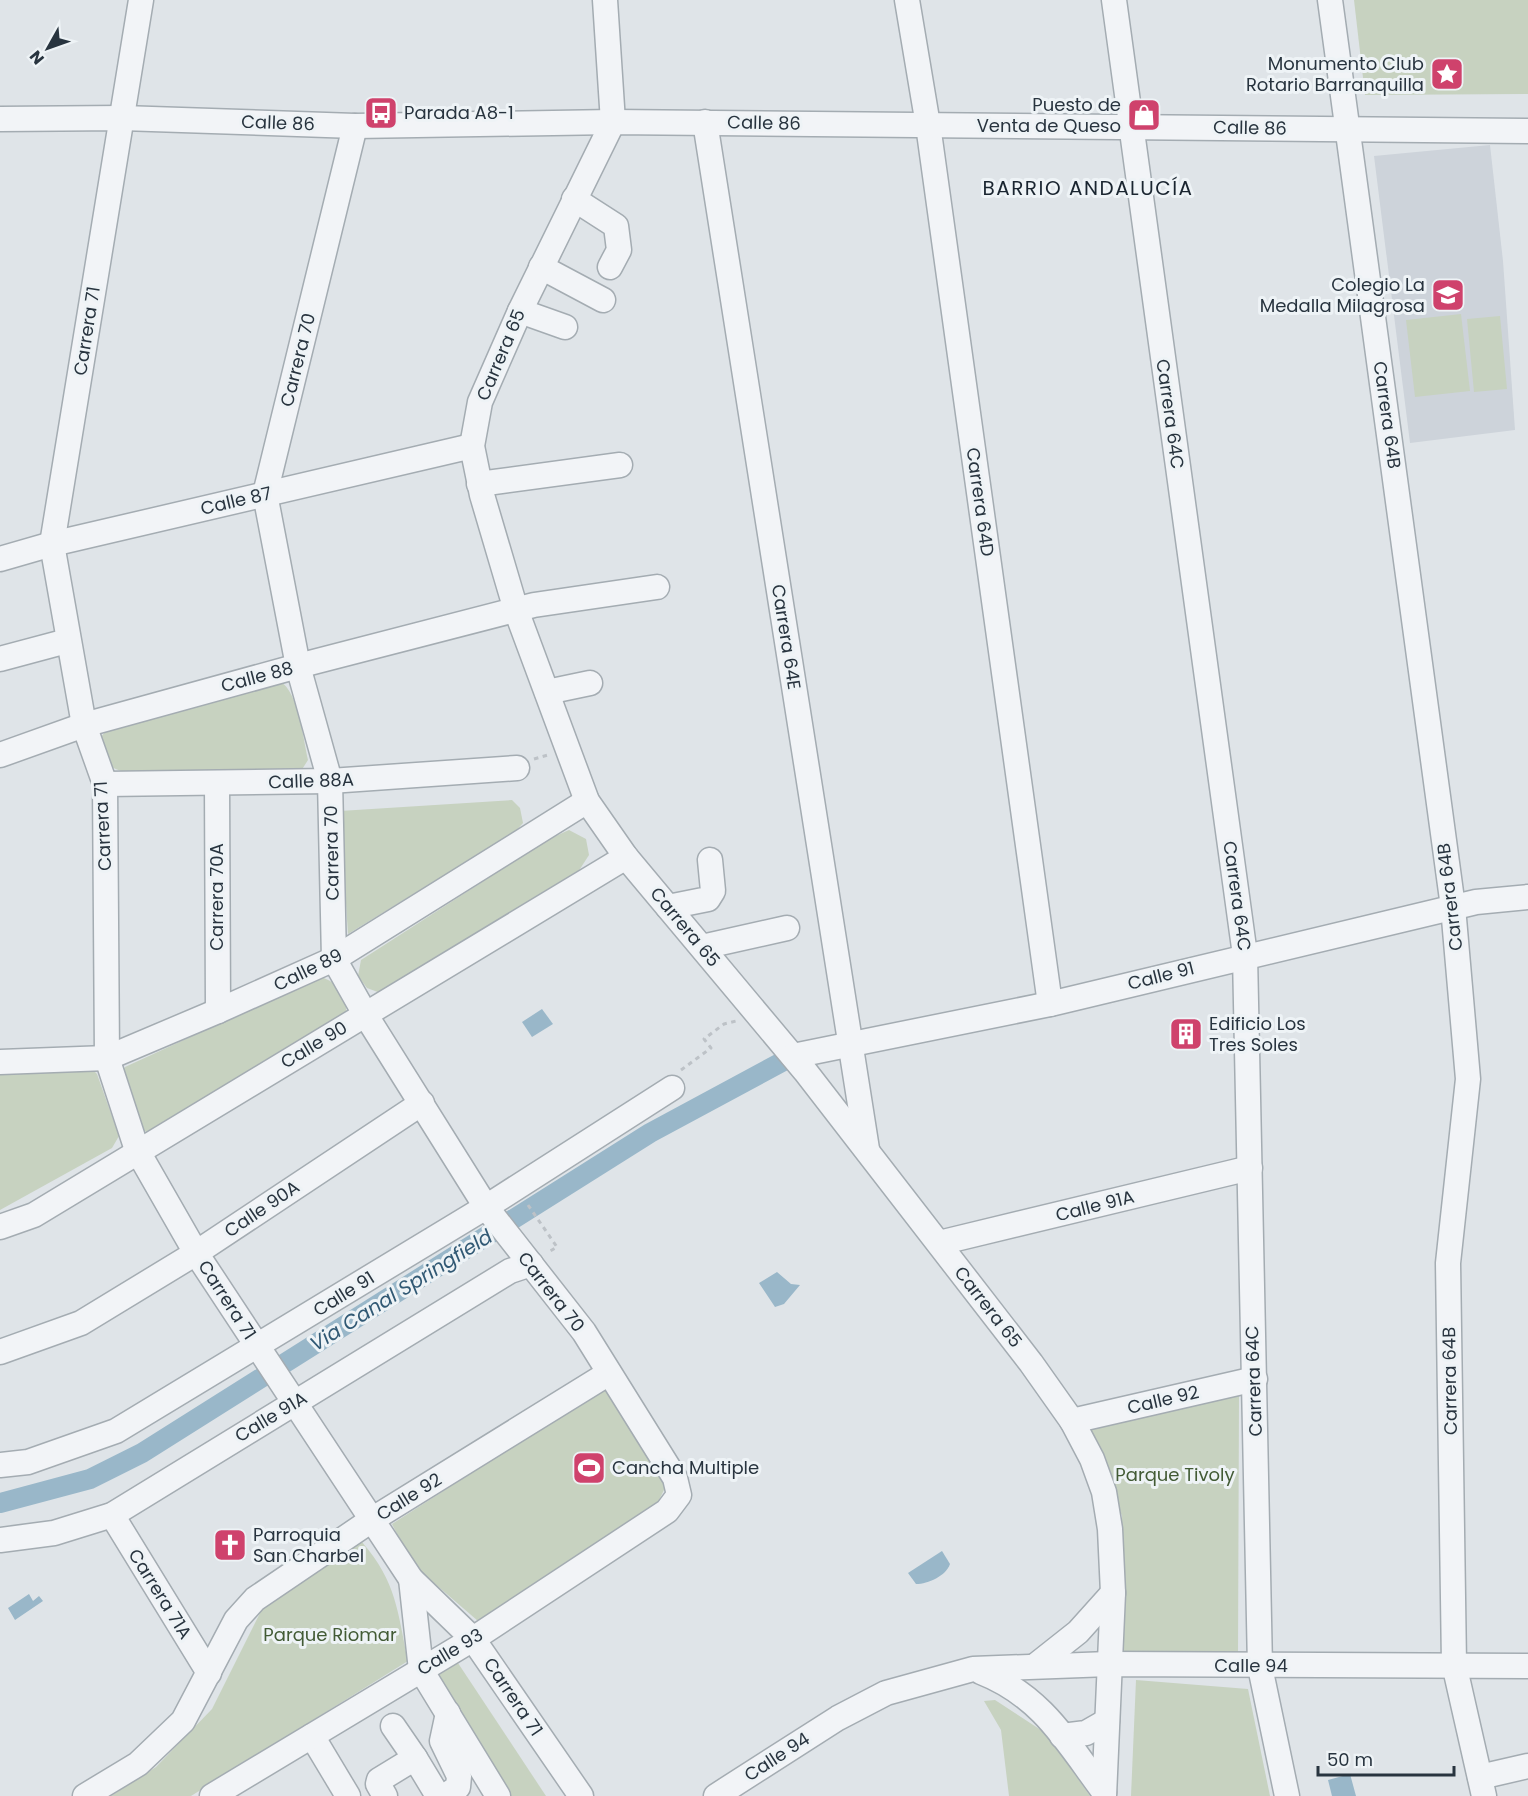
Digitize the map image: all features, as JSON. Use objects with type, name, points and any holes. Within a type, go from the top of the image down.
[{"type":"street","name":"Carrera 71","points":[[141,0],[52,544],[67,640],[84,725],[105,784],[107,1058],[137,1150],[196,1253],[374,1519],[411,1579],[473,1639],[581,1796]]},
{"type":"street","points":[[605,0],[614,122]]},
{"type":"street","name":"Carrera 64D","points":[[907,0],[928,125],[1050,1004]]},
{"type":"street","name":"Carrera 64C","points":[[1114,0],[1245,955],[1260,1667],[1287,1796]]},
{"type":"street","name":"Carrera 64B","points":[[1330,0],[1453,908],[1468,1079],[1448,1263],[1454,1664],[1482,1786]]},
{"type":"street","name":"Calle 86","points":[[0,119],[122,118],[355,126],[705,122],[1528,131]]},
{"type":"street","name":"Carrera 65","points":[[614,122],[541,267],[480,402],[472,446],[479,484],[516,610],[587,801],[626,857],[793,1056],[939,1243],[1031,1363],[1072,1421],[1092,1459],[1104,1492],[1110,1529],[1113,1593],[1104,1794]]},
{"type":"street","name":"Carrera 64E","points":[[705,122],[867,1151]]},
{"type":"street","name":"Carrera 70","points":[[355,126],[265,495],[298,666],[330,781],[334,959],[365,1014],[491,1215],[584,1332],[675,1478],[679,1495]]},
{"type":"street","points":[[574,200],[616,226],[619,250],[610,267]]},
{"type":"street","points":[[541,267],[603,300]]},
{"type":"street","points":[[520,311],[565,327]]},
{"type":"street","name":"Calle 87","points":[[0,559],[52,544],[472,446]]},
{"type":"street","points":[[479,484],[620,465]]},
{"type":"street","name":"Calle 88","points":[[0,755],[84,725],[298,666],[516,610],[657,587]]},
{"type":"street","points":[[0,660],[67,640]]},
{"type":"street","points":[[547,692],[590,682]]},
{"type":"street","name":"Calle 88A","points":[[105,784],[330,781],[517,768]]},
{"type":"street","name":"Carrera 70A","points":[[217,783],[218,1011]]},
{"type":"street","name":"Calle 89","points":[[0,1062],[107,1058],[218,1011],[334,959],[587,801]]},
{"type":"street","name":"Calle 90","points":[[0,1227],[34,1215],[137,1150],[626,857]]},
{"type":"street","points":[[668,907],[708,899],[713,891],[710,860]]},
{"type":"street","name":"Calle 91","points":[[793,1056],[1050,1004],[1245,955],[1453,908],[1528,897]]},
{"type":"street","points":[[702,947],[787,928]]},
{"type":"street","name":"Calle 91","points":[[0,1465],[28,1462],[116,1431],[262,1354],[491,1215],[672,1088]]},
{"type":"street","name":"Calle 90A","points":[[0,1352],[81,1323],[196,1253],[422,1103]]},
{"type":"street","name":"Calle 91A","points":[[939,1243],[1250,1168]]},
{"type":"street","name":"Calle 91A","points":[[0,1540],[54,1533],[112,1515],[290,1396],[510,1271],[531,1264]]},
{"type":"street","name":"Calle 92","points":[[85,1796],[138,1764],[183,1721],[236,1620],[255,1599],[374,1519],[609,1373]]},
{"type":"street","name":"Calle 92","points":[[1072,1421],[1255,1379]]},
{"type":"street","name":"Calle 93","points":[[212,1796],[473,1639],[667,1511],[679,1495]]},
{"type":"street","name":"Carrera 71A","points":[[112,1515],[209,1673]]},
{"type":"street","name":"Carrera 71","points":[[411,1579],[421,1670],[498,1796]]},
{"type":"street","points":[[1035,1666],[1078,1632],[1113,1593]]},
{"type":"street","name":"Calle 94","points":[[716,1796],[837,1718],[886,1693],[973,1669],[1109,1664],[1260,1667],[1454,1664],[1528,1666]]},
{"type":"street","points":[[973,1669],[1006,1681],[1037,1705],[1104,1794]]},
{"type":"street","points":[[445,1796],[458,1787],[459,1776],[442,1741],[448,1713]]},
{"type":"street","points":[[1062,1736],[1086,1733],[1107,1720]]},
{"type":"street","points":[[393,1726],[438,1796]]},
{"type":"street","points":[[312,1736],[348,1796]]},
{"type":"street","points":[[386,1796],[378,1784],[379,1780],[415,1758]]},
{"type":"street","points":[[1482,1786],[1528,1766]]},
{"type":"path","points":[[517,768],[526,761],[568,750]]},
{"type":"path","points":[[672,1088],[680,1071],[711,1048],[704,1039],[723,1024],[760,1016]]},
{"type":"path","points":[[526,1202],[542,1227]]},
{"type":"shaded area","name":"Colegio La Medalla Milagrosa","points":[[1490,145],[1503,261],[1515,430],[1410,443],[1374,156]]},
{"type":"green space","points":[[1354,0],[1528,0],[1528,94],[1365,95]]},
{"type":"green space","points":[[1461,314],[1470,391],[1415,397],[1406,320]]},
{"type":"green space","points":[[1500,316],[1507,389],[1474,392],[1467,319]]},
{"type":"green space","points":[[280,681],[292,695],[299,717],[308,760],[301,771],[125,772],[113,768],[104,756],[100,738],[105,732]]},
{"type":"green space","points":[[512,800],[520,808],[523,823],[515,832],[348,934],[340,811]]},
{"type":"green space","points":[[569,830],[586,839],[589,855],[578,872],[383,994],[367,988],[358,976],[361,960],[549,839]]},
{"type":"green space","points":[[321,977],[332,982],[341,990],[346,1012],[148,1132],[137,1129],[120,1075],[125,1067]]},
{"type":"green space","points":[[91,1068],[97,1074],[119,1136],[112,1148],[0,1210],[0,1073]]},
{"type":"green space","points":[[607,1386],[668,1482],[652,1514],[478,1621],[412,1564],[392,1524]]},
{"type":"green space","name":"Parque Tivoly","points":[[1239,1396],[1238,1658],[1123,1653],[1122,1516],[1088,1426]]},
{"type":"green space","name":"Parque Riomar","points":[[362,1542],[374,1557],[389,1584],[398,1612],[408,1661],[191,1796],[111,1796],[156,1767],[212,1709],[265,1603]]},
{"type":"green space","points":[[454,1657],[546,1796],[504,1796],[429,1673]]},
{"type":"green space","points":[[1136,1680],[1248,1689],[1270,1796],[1131,1796]]},
{"type":"green space","points":[[995,1700],[1047,1734],[1090,1796],[1009,1796],[1001,1730],[984,1701]]},
{"type":"water","points":[[542,1009],[553,1024],[532,1037],[522,1022]]},
{"type":"water","points":[[777,1272],[791,1284],[800,1285],[784,1304],[775,1307],[759,1283]]},
{"type":"water","points":[[942,1551],[950,1564],[945,1572],[936,1579],[916,1584],[908,1573]]},
{"type":"water","points":[[29,1594],[33,1601],[39,1596],[43,1601],[15,1620],[8,1608]]},
{"type":"water","points":[[1350,1774],[1356,1796],[1332,1796],[1328,1780]]},
{"type":"waterway","name":"Via Canal Springfield","points":[[0,1503],[90,1479],[142,1453],[650,1133],[793,1056]]},
{"type":"place","name":"Monumento Club Rotario Barranquilla","points":[[1447,74]]},
{"type":"place","name":"Parada A8-1","points":[[381,113]]},
{"type":"place","name":"Puesto de Venta de Queso","points":[[1144,115]]},
{"type":"place","name":"Colegio La Medalla Milagrosa","points":[[1448,295]]},
{"type":"place","name":"Edificio Los Tres Soles","points":[[1186,1034]]},
{"type":"place","name":"Cancha Multiple","points":[[589,1468]]},
{"type":"place","name":"Parroquia San Charbel","points":[[230,1545]]},
{"type":"district","name":"BARRIO ANDALUCÍA","points":[[1088,188]]}]
